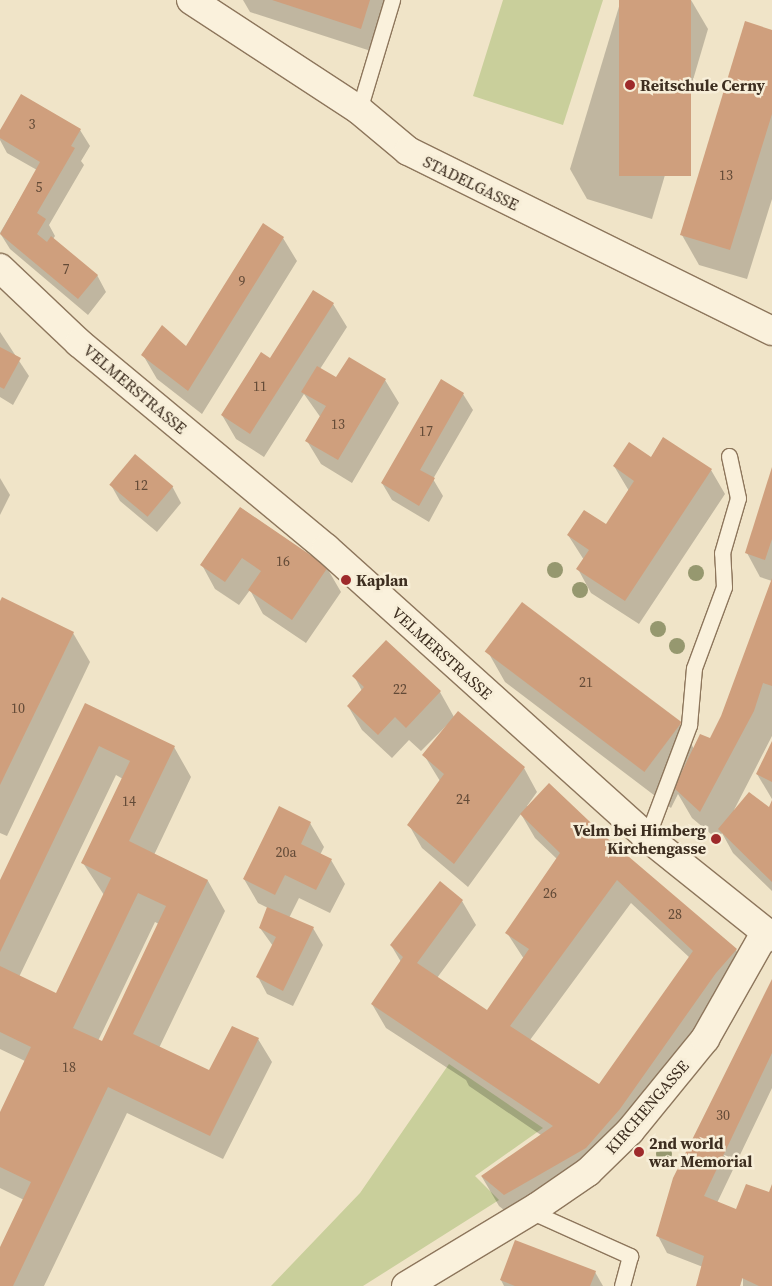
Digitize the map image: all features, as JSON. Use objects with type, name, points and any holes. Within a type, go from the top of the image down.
[{"type":"street","name":"STADELGASSE","points":[[191,0],[359,110],[408,151],[772,331]]},
{"type":"street","name":"VELMERSTRASSE","points":[[0,268],[79,342],[326,548],[647,837],[768,935]]},
{"type":"street","name":"KIRCHENGASSE","points":[[406,1286],[530,1211],[588,1172],[630,1131],[705,1039],[768,935]]},
{"type":"lane","points":[[359,110],[392,0]]},
{"type":"lane","points":[[647,837],[689,725],[694,668],[724,587],[722,553],[738,498],[729,456]]},
{"type":"lane","points":[[530,1211],[630,1256],[622,1286]]},
{"type":"green space","points":[[503,0],[603,0],[563,125],[473,96]]},
{"type":"green space","points":[[449,1064],[543,1128],[475,1176],[499,1200],[363,1286],[271,1286],[360,1193]]},
{"type":"building","points":[[272,0],[370,0],[361,29]]},
{"type":"building","name":"Reitschule Cerny","points":[[619,0],[691,0],[691,176],[619,176]]},
{"type":"building","points":[[745,21],[772,30],[772,114],[730,250],[680,235]]},
{"type":"building","points":[[21,94],[81,129],[71,146],[75,148],[37,213],[46,219],[37,234],[47,242],[51,236],[98,275],[78,299],[0,234],[40,162],[0,138],[0,130]]},
{"type":"building","points":[[263,223],[284,237],[188,391],[141,355],[162,325],[186,346]]},
{"type":"building","points":[[313,290],[334,303],[250,434],[221,415],[261,352],[270,358]]},
{"type":"building","points":[[0,347],[21,358],[4,389],[0,387]]},
{"type":"building","points":[[349,357],[386,379],[338,460],[305,441],[326,406],[301,392],[317,366],[336,377]]},
{"type":"building","points":[[441,379],[464,393],[420,470],[435,478],[419,506],[381,483]]},
{"type":"building","points":[[663,437],[712,469],[625,601],[576,569],[589,550],[567,535],[584,510],[606,524],[634,481],[613,466],[629,442],[651,457]]},
{"type":"building","points":[[135,454],[173,486],[148,517],[109,485]]},
{"type":"building","points":[[772,467],[772,539],[765,560],[745,553]]},
{"type":"building","points":[[240,507],[328,567],[292,620],[248,590],[261,571],[242,558],[225,582],[200,565]]},
{"type":"building","points":[[772,578],[772,686],[763,683],[754,711],[700,812],[674,788],[700,734],[710,738],[721,716]]},
{"type":"building","points":[[2,597],[74,632],[0,785],[0,601]]},
{"type":"building","points":[[522,602],[682,722],[644,772],[485,652]]},
{"type":"building","points":[[386,640],[441,691],[406,728],[395,717],[378,735],[347,706],[364,687],[352,676]]},
{"type":"building","points":[[85,703],[175,746],[129,841],[208,880],[133,1034],[209,1070],[232,1026],[259,1038],[210,1136],[108,1087],[13,1286],[0,1286],[0,1247],[31,1182],[0,1167],[0,1112],[31,1047],[0,1032],[0,966],[56,993],[111,878],[81,863],[130,761],[99,746],[0,952],[0,880]],"holes":[[[138,893],[166,906],[102,1041],[73,1028]]]},
{"type":"building","points":[[458,711],[525,767],[454,864],[407,825],[444,774],[422,755]]},
{"type":"building","points":[[772,741],[772,782],[756,774]]},
{"type":"building","points":[[549,783],[608,839],[737,949],[716,973],[620,1109],[586,1148],[504,1195],[481,1176],[553,1126],[371,1004],[403,957],[390,945],[440,881],[463,900],[417,963],[487,1010],[529,949],[505,933],[560,853],[520,814]],"holes":[[[617,880],[693,951],[599,1084],[510,1026]]]},
{"type":"building","points":[[749,792],[769,807],[772,800],[772,882],[718,829]]},
{"type":"building","points":[[279,806],[311,822],[301,844],[332,859],[316,890],[285,875],[275,895],[243,879]]},
{"type":"building","points":[[267,907],[314,927],[283,991],[256,977],[276,937],[259,928]]},
{"type":"building","points":[[772,979],[772,1053],[704,1196],[736,1209],[746,1184],[769,1192],[772,1184],[772,1286],[759,1286],[742,1278],[740,1286],[696,1286],[704,1256],[656,1236],[673,1178]]},
{"type":"building","points":[[515,1240],[596,1271],[590,1286],[515,1286],[500,1280]]},
{"type":"place","name":"Reitschule Cerny","points":[[630,85]]},
{"type":"place","name":"Kaplan","points":[[346,580]]},
{"type":"place","name":"Velm bei Himberg Kirchengasse","points":[[716,839]]},
{"type":"place","name":"2nd world war Memorial","points":[[639,1152]]}]
